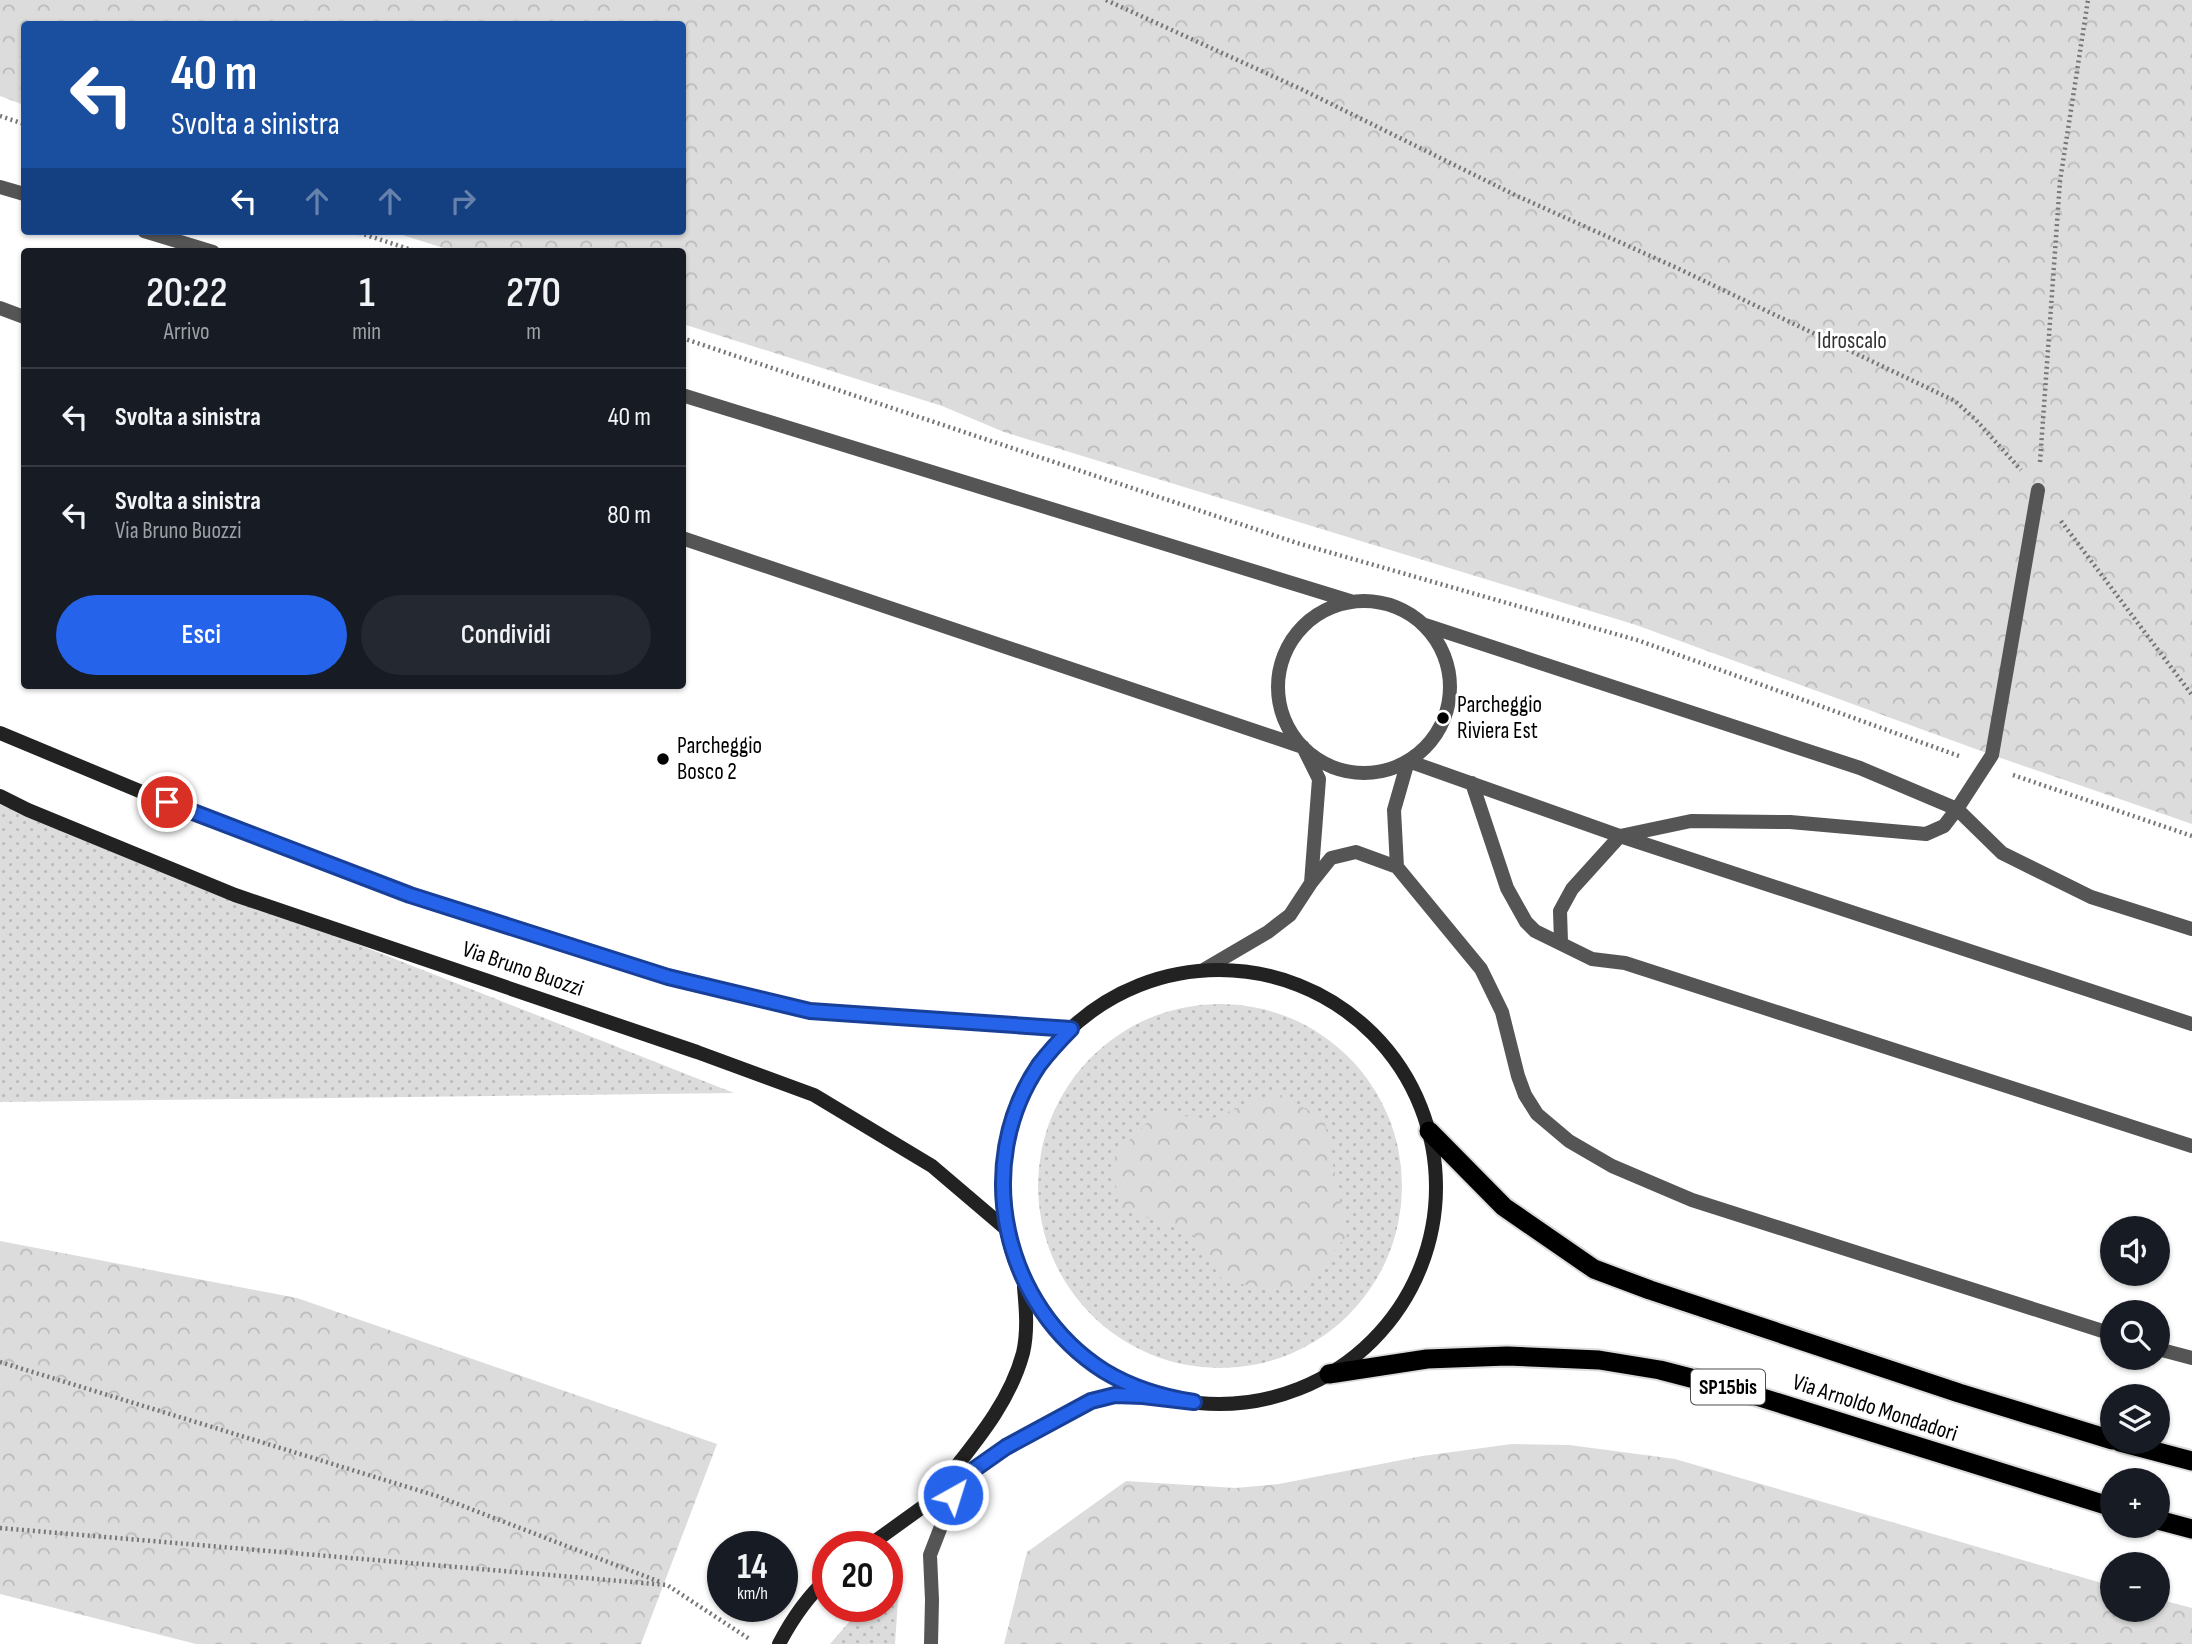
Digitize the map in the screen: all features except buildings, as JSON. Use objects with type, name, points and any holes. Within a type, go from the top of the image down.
[{"type":"highway","name":"Via Arnoldo Mondadori","points":[[1429,1131],[1504,1207],[1594,1269],[1959,1393],[2100,1436]]},
{"type":"highway","name":"Via Arnoldo Mondadori","points":[[1329,1374],[1427,1359],[1507,1356],[1599,1360],[1660,1370],[1737,1390],[2100,1503]]},
{"type":"highway","points":[[2165,1454],[2192,1461]]},
{"type":"highway","points":[[2170,1523],[2192,1528]]},
{"type":"main road","name":"Via Bruno Buozzi","points":[[0,733],[190,811],[410,895],[668,977],[810,1011],[1071,1029]]},
{"type":"main road","name":"Via Bruno Buozzi","points":[[0,796],[235,895],[697,1052],[814,1095],[932,1166],[1006,1229]]},
{"type":"main road","name":"SP15bis","points":[[1205,970],[1255,972],[1279,978],[1325,997],[1346,1010],[1383,1044],[1398,1063],[1429,1131],[1434,1154],[1435,1201],[1427,1247],[1409,1290],[1383,1329],[1367,1346],[1329,1374],[1287,1393],[1241,1403],[1194,1402],[1147,1391],[1104,1370],[1066,1340],[1049,1322],[1024,1281],[1006,1229],[1002,1181],[1017,1109],[1039,1066],[1071,1029],[1090,1012],[1133,987],[1157,978],[1205,970]]},
{"type":"main road","points":[[931,1500],[993,1418],[1014,1378],[1023,1351],[1027,1322],[1024,1281]]},
{"type":"main road","points":[[889,1531],[1006,1447],[1091,1401],[1115,1395],[1129,1395],[1194,1402]]},
{"type":"main road","points":[[779,1644],[793,1617],[812,1594]]},
{"type":"street","points":[[0,187],[21,193]]},
{"type":"street","points":[[157,235],[200,248]]},
{"type":"street","points":[[0,308],[21,316]]},
{"type":"street","points":[[686,396],[1350,601]]},
{"type":"street","points":[[1561,942],[1560,911],[1572,889],[1620,836],[1691,821],[1790,822],[1926,834],[1944,826],[1992,755],[2038,490]]},
{"type":"street","points":[[686,539],[1303,747],[1319,779],[1311,883]]},
{"type":"street","points":[[1350,601],[1377,601],[1403,609],[1425,625],[1441,646],[1449,671],[1449,698],[1442,723],[1428,745],[1408,761],[1383,771],[1360,773],[1336,769],[1315,759],[1296,741],[1283,719],[1277,694],[1279,668],[1288,644],[1304,623],[1325,608],[1350,601]]},
{"type":"street","points":[[1425,625],[1860,768],[1957,809],[2002,853],[2091,897],[2192,929]]},
{"type":"street","points":[[1408,761],[1620,836],[2192,1024]]},
{"type":"street","points":[[1397,867],[1394,810],[1408,761]]},
{"type":"street","points":[[1472,783],[1507,888],[1518,911],[1535,931],[1592,959],[1638,967],[2192,1146]]},
{"type":"street","points":[[1205,970],[1268,932],[1290,915],[1331,858],[1356,852],[1397,867],[1481,969],[1502,1012],[1525,1095],[1537,1114],[1569,1140],[1612,1166],[1692,1200],[2100,1330]]},
{"type":"street","points":[[2170,1352],[2192,1358]]},
{"type":"street","points":[[930,1644],[930,1555],[959,1480]]},
{"type":"path","points":[[1106,0],[1301,89],[1515,195],[1677,268],[1955,401],[1976,420],[2038,490],[2192,695]]},
{"type":"path","points":[[2038,490],[2060,181],[2088,0]]},
{"type":"path","points":[[0,116],[21,123]]},
{"type":"path","points":[[366,235],[406,248]]},
{"type":"path","points":[[686,339],[1297,543],[1640,641],[1986,766],[2192,836]]},
{"type":"path","points":[[0,1363],[437,1496],[667,1585],[758,1644]]},
{"type":"path","points":[[0,1528],[667,1585]]},
{"type":"green space","name":"Idroscalo","points":[[0,0],[2192,0],[2192,824],[1992,755],[1636,625],[1004,432],[942,406],[686,325],[686,248],[443,248],[403,235],[686,235],[686,21],[21,21],[21,104],[0,96]]},
{"type":"green space","points":[[0,803],[734,1093],[0,1102]]},
{"type":"green space","points":[[1220,1004],[1256,1007],[1290,1018],[1306,1025],[1349,1057],[1381,1100],[1388,1116],[1399,1150],[1402,1186],[1399,1222],[1388,1256],[1381,1272],[1349,1315],[1306,1347],[1290,1354],[1256,1365],[1220,1368],[1184,1365],[1150,1354],[1134,1347],[1091,1315],[1059,1272],[1052,1256],[1041,1222],[1038,1186],[1041,1150],[1052,1116],[1059,1100],[1091,1057],[1134,1025],[1150,1018],[1184,1007]]},
{"type":"green space","points":[[1276,1092],[1324,1119],[1347,1236],[1304,1285],[1284,1291],[1223,1281],[1190,1231],[1123,1210],[1112,1173],[1116,1153],[1157,1113],[1211,1119]]},
{"type":"green space","points":[[0,1241],[297,1298],[717,1444],[641,1644],[196,1644],[0,1594]]},
{"type":"green space","points":[[1512,1444],[1569,1445],[1675,1459],[2100,1583],[2100,1622],[2170,1622],[2170,1602],[2192,1608],[2192,1644],[1004,1644],[1027,1552],[1126,1481],[1235,1488],[1279,1484],[1422,1456]]},
{"type":"green space","points":[[849,1622],[896,1622],[895,1644],[830,1644]]},
{"type":"place","name":"Parcheggio Riviera Est","points":[[1443,718]]},
{"type":"place","name":"Parcheggio Bosco 2","points":[[663,759]]},
{"type":"route","points":[[167,802],[410,895],[668,977],[810,1011],[1071,1029],[1039,1066],[1017,1109],[1010,1133],[1002,1181],[1006,1229],[1011,1247],[1035,1302],[1049,1322],[1084,1356],[1125,1382],[1171,1398],[1194,1402],[1115,1395],[1091,1401],[1006,1447],[959,1480],[953,1495]]}]
